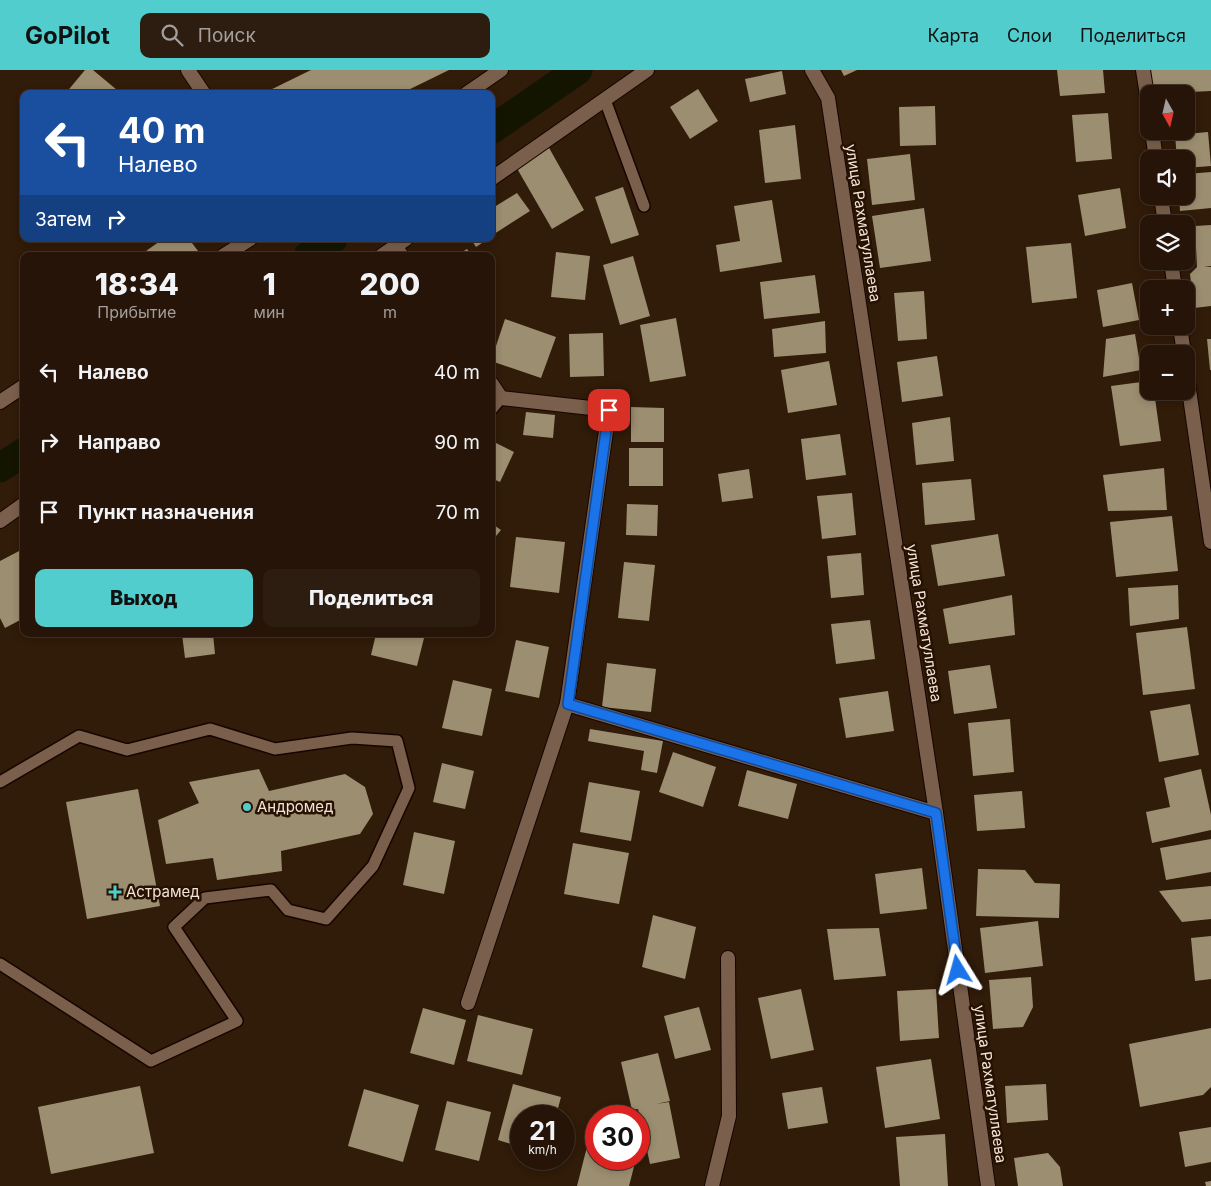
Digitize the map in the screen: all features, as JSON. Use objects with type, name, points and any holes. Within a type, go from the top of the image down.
[{"type":"street","points":[[188,70],[201,90]]},
{"type":"street","points":[[472,90],[501,70]]},
{"type":"street","points":[[495,176],[647,70]]},
{"type":"street","name":"улица Рахматуллаева","points":[[812,70],[828,98],[936,813],[988,1186]]},
{"type":"street","points":[[1143,70],[1145,85]]},
{"type":"street","points":[[229,252],[245,242]]},
{"type":"street","points":[[0,402],[20,389]]},
{"type":"street","points":[[468,1003],[568,704],[609,410],[501,398],[495,389]]},
{"type":"street","points":[[1190,400],[1211,542]]},
{"type":"street","points":[[0,521],[20,507]]},
{"type":"street","points":[[568,704],[936,813]]},
{"type":"street","points":[[712,1186],[729,1116],[728,958]]},
{"type":"lane","points":[[605,100],[644,206]]},
{"type":"lane","points":[[495,405],[501,398]]},
{"type":"lane","points":[[0,782],[79,736],[127,750],[210,729],[275,749],[352,738],[397,741],[409,788],[374,866],[326,919],[288,910],[271,890],[205,898],[174,927],[237,1021],[151,1061],[0,964]]},
{"type":"building","points":[[85,70],[93,70],[117,90],[68,90]]},
{"type":"building","points":[[311,70],[449,70],[408,90],[270,90]]},
{"type":"building","points":[[841,70],[857,70],[844,76]]},
{"type":"building","points":[[1057,70],[1103,70],[1105,93],[1060,96]]},
{"type":"building","points":[[1149,70],[1211,70],[1211,91],[1195,92],[1195,85],[1150,85]]},
{"type":"building","points":[[782,71],[786,94],[750,102],[745,79]]},
{"type":"building","points":[[698,89],[718,121],[690,139],[670,107]]},
{"type":"building","points":[[935,106],[936,145],[900,146],[899,107]]},
{"type":"building","points":[[1108,113],[1112,159],[1076,162],[1072,115]]},
{"type":"building","points":[[795,125],[801,179],[765,183],[759,130]]},
{"type":"building","points":[[1208,132],[1211,166],[1195,167],[1195,150],[1176,150],[1175,140],[1195,140],[1195,133]]},
{"type":"building","points":[[548,146],[584,210],[552,229],[515,165]]},
{"type":"building","points":[[910,154],[915,200],[872,205],[867,159]]},
{"type":"building","points":[[1211,172],[1211,208],[1180,211],[1180,205],[1195,205],[1195,173]]},
{"type":"building","points":[[623,187],[639,235],[611,244],[595,197]]},
{"type":"building","points":[[1120,188],[1126,228],[1085,236],[1078,195]]},
{"type":"building","points":[[517,193],[530,211],[495,233],[495,207]]},
{"type":"building","points":[[772,200],[782,262],[720,272],[716,245],[740,241],[734,206]]},
{"type":"building","points":[[924,208],[931,261],[880,268],[872,216]]},
{"type":"building","points":[[1211,225],[1211,266],[1204,266],[1211,267],[1211,306],[1195,308],[1195,280],[1191,280],[1190,274],[1197,267],[1195,226]]},
{"type":"building","points":[[159,242],[191,242],[199,252],[147,252]]},
{"type":"building","points":[[473,242],[484,242],[476,247]]},
{"type":"building","points":[[1071,243],[1077,298],[1032,303],[1026,247]]},
{"type":"building","points":[[556,252],[590,256],[585,300],[551,297]]},
{"type":"building","points":[[633,256],[650,316],[620,325],[603,265]]},
{"type":"building","points":[[815,275],[820,313],[764,319],[760,282]]},
{"type":"building","points":[[1132,283],[1139,320],[1103,327],[1097,290]]},
{"type":"building","points":[[924,291],[927,339],[898,341],[894,293]]},
{"type":"building","points":[[676,318],[686,376],[650,382],[640,325]]},
{"type":"building","points":[[505,319],[556,337],[541,378],[495,362],[495,349]]},
{"type":"building","points":[[825,321],[826,353],[774,357],[772,329]]},
{"type":"building","points":[[603,333],[604,376],[570,377],[569,334]]},
{"type":"building","points":[[1135,334],[1140,370],[1103,377],[1106,339]]},
{"type":"building","points":[[1207,339],[1211,339],[1211,370],[1210,370]]},
{"type":"building","points":[[937,356],[943,396],[902,402],[897,362]]},
{"type":"building","points":[[829,361],[837,405],[788,413],[781,370]]},
{"type":"building","points":[[1140,382],[1140,400],[1155,400],[1161,441],[1120,446],[1111,386]]},
{"type":"building","points":[[631,407],[664,408],[664,442],[631,442]]},
{"type":"building","points":[[526,412],[555,415],[553,438],[523,435]]},
{"type":"building","points":[[950,417],[954,461],[916,465],[912,423]]},
{"type":"building","points":[[840,434],[846,475],[806,480],[801,439]]},
{"type":"building","points":[[495,442],[514,452],[500,482],[495,480]]},
{"type":"building","points":[[629,448],[663,448],[663,486],[629,486]]},
{"type":"building","points":[[1164,468],[1167,510],[1108,511],[1103,475]]},
{"type":"building","points":[[749,469],[753,498],[722,502],[718,474]]},
{"type":"building","points":[[971,479],[975,520],[925,525],[922,483]]},
{"type":"building","points":[[852,493],[856,535],[822,539],[817,496]]},
{"type":"building","points":[[627,504],[658,505],[657,536],[626,535]]},
{"type":"building","points":[[1172,516],[1178,571],[1116,577],[1110,522]]},
{"type":"building","points":[[495,526],[501,530],[495,537]]},
{"type":"building","points":[[998,534],[1005,576],[938,586],[931,545]]},
{"type":"building","points":[[516,537],[565,542],[559,593],[510,587]]},
{"type":"building","points":[[20,551],[20,620],[5,628],[0,618],[0,561]]},
{"type":"building","points":[[861,553],[864,595],[831,598],[827,556]]},
{"type":"building","points":[[624,562],[655,565],[649,621],[618,618]]},
{"type":"building","points":[[1178,585],[1179,619],[1130,626],[1128,588]]},
{"type":"building","points":[[1012,595],[1015,635],[949,644],[943,609]]},
{"type":"building","points":[[870,620],[875,659],[836,664],[831,624]]},
{"type":"building","points":[[1187,627],[1195,689],[1143,695],[1136,633]]},
{"type":"building","points":[[182,637],[213,637],[215,654],[185,658]]},
{"type":"building","points":[[375,637],[424,637],[417,666],[371,655]]},
{"type":"building","points":[[516,640],[549,647],[539,698],[505,691]]},
{"type":"building","points":[[607,663],[656,669],[651,712],[602,707]]},
{"type":"building","points":[[990,665],[997,708],[954,714],[948,671]]},
{"type":"building","points":[[453,680],[492,689],[482,736],[442,728]]},
{"type":"building","points":[[888,691],[894,731],[846,738],[839,698]]},
{"type":"building","points":[[1190,704],[1199,755],[1159,762],[1150,711]]},
{"type":"building","points":[[1010,719],[1014,772],[973,776],[968,723]]},
{"type":"building","points":[[590,729],[663,741],[657,773],[641,770],[644,751],[588,741]]},
{"type":"building","points":[[673,752],[716,767],[703,807],[659,792]]},
{"type":"building","points":[[442,763],[474,771],[465,809],[433,802]]},
{"type":"building","points":[[259,769],[269,791],[345,774],[365,787],[373,814],[360,834],[281,851],[282,871],[217,880],[213,858],[166,864],[158,820],[199,803],[189,782]]},
{"type":"building","points":[[1201,769],[1211,815],[1211,830],[1152,843],[1146,812],[1170,807],[1164,778]]},
{"type":"building","points":[[747,770],[797,784],[788,819],[738,806]]},
{"type":"building","points":[[589,782],[640,791],[631,841],[580,832]]},
{"type":"building","points":[[138,789],[160,906],[87,919],[66,802]]},
{"type":"building","points":[[1022,791],[1025,828],[977,831],[974,795]]},
{"type":"building","points":[[414,832],[455,841],[444,894],[403,885]]},
{"type":"building","points":[[1211,839],[1211,872],[1166,880],[1160,848]]},
{"type":"building","points":[[573,843],[629,853],[619,904],[564,894]]},
{"type":"building","points":[[922,868],[927,909],[880,914],[875,874]]},
{"type":"building","points":[[978,869],[1025,870],[1035,883],[1060,884],[1059,918],[976,916]]},
{"type":"building","points":[[1211,886],[1211,919],[1182,922],[1159,891]]},
{"type":"building","points":[[653,915],[696,927],[685,979],[642,967]]},
{"type":"building","points":[[1038,921],[1043,966],[985,973],[980,928]]},
{"type":"building","points":[[879,928],[886,976],[834,980],[827,929]]},
{"type":"building","points":[[1211,936],[1211,979],[1195,981],[1191,938]]},
{"type":"building","points":[[1031,977],[1033,1007],[1023,1027],[993,1029],[989,980]]},
{"type":"building","points":[[801,989],[814,1050],[771,1059],[758,998]]},
{"type":"building","points":[[936,989],[939,1038],[900,1041],[897,991]]},
{"type":"building","points":[[699,1007],[711,1050],[675,1059],[664,1016]]},
{"type":"building","points":[[423,1008],[466,1020],[454,1065],[410,1053]]},
{"type":"building","points":[[478,1015],[533,1029],[522,1075],[467,1061]]},
{"type":"building","points":[[1211,1028],[1211,1087],[1203,1095],[1140,1107],[1129,1044]]},
{"type":"building","points":[[658,1053],[670,1101],[656,1104],[669,1102],[680,1158],[650,1164],[650,1105],[631,1105],[621,1062]]},
{"type":"building","points":[[931,1059],[940,1119],[885,1128],[876,1067]]},
{"type":"building","points":[[513,1084],[561,1097],[559,1105],[510,1105],[510,1144],[498,1140]]},
{"type":"building","points":[[1046,1084],[1048,1120],[1007,1123],[1005,1086]]},
{"type":"building","points":[[140,1086],[154,1153],[51,1174],[38,1107]]},
{"type":"building","points":[[822,1087],[828,1123],[788,1129],[782,1093]]},
{"type":"building","points":[[364,1089],[419,1105],[403,1162],[348,1146]]},
{"type":"building","points":[[447,1101],[491,1112],[479,1161],[435,1150]]},
{"type":"building","points":[[1211,1127],[1211,1162],[1185,1167],[1179,1132]]},
{"type":"building","points":[[945,1134],[948,1186],[900,1186],[896,1137]]},
{"type":"building","points":[[1048,1153],[1060,1167],[1063,1186],[1018,1186],[1014,1158]]},
{"type":"building","points":[[585,1155],[585,1170],[633,1170],[629,1186],[577,1186]]},
{"type":"building","points":[[1211,1181],[1211,1186],[1206,1186],[1205,1182]]},
{"type":"waterway","points":[[495,127],[578,70]]},
{"type":"waterway","points":[[314,252],[329,242]]},
{"type":"waterway","points":[[0,468],[20,455]]},
{"type":"place","name":"Андромед","points":[[247,807]]},
{"type":"place","name":"Астрамед","points":[[115,892]]},
{"type":"route","points":[[609,410],[568,704],[936,813],[958,970]]}]
